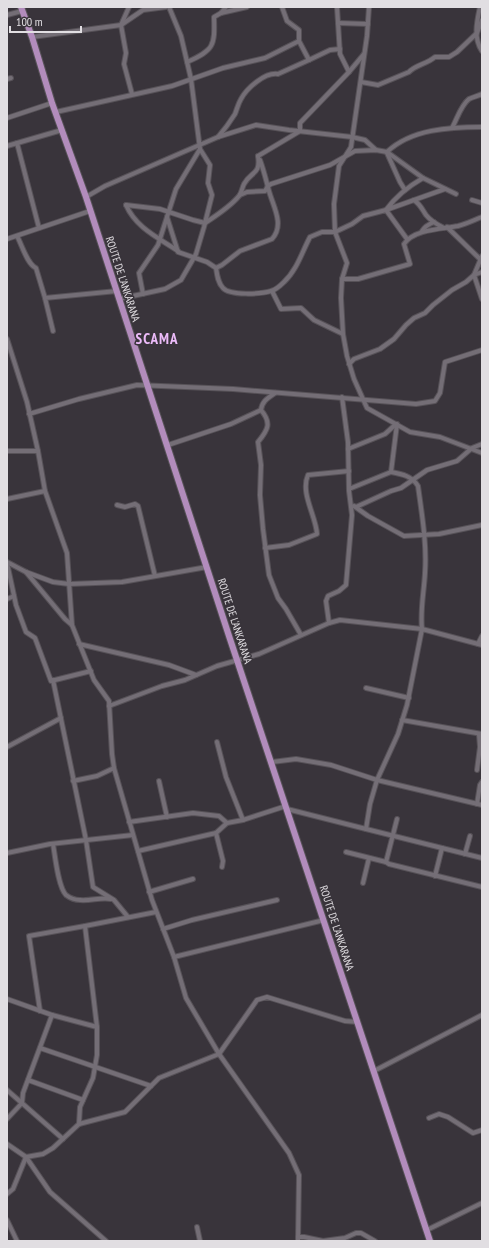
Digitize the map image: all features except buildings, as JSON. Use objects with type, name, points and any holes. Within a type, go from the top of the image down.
[{"type":"main road","name":"ROUTE DE L'ANKARANA","points":[[22,9],[52,103],[86,196],[430,1241]]},
{"type":"street","points":[[129,7],[121,25],[126,54],[124,64],[132,94]]},
{"type":"street","points":[[32,37],[121,25],[143,10],[167,7],[181,36],[191,79],[200,147],[210,165],[208,183],[212,195],[194,257],[181,280],[165,289],[120,300]]},
{"type":"street","points":[[221,13],[226,7]]},
{"type":"street","points":[[187,62],[199,57],[213,44],[215,37],[214,17],[221,13],[247,7]]},
{"type":"street","points":[[282,7],[287,21],[299,30],[299,41],[309,60]]},
{"type":"street","points":[[337,7],[340,54],[349,72]]},
{"type":"street","points":[[368,7],[365,53],[352,136],[350,147],[339,166],[334,204],[335,232],[347,263],[342,279],[343,334],[349,364],[367,408],[410,432],[440,437],[482,453]]},
{"type":"street","points":[[480,7],[476,27],[479,47],[482,51]]},
{"type":"street","points":[[7,15],[22,9]]},
{"type":"street","points":[[361,82],[378,85],[409,72],[412,69],[429,62],[435,57],[449,57],[457,52],[477,33],[482,20]]},
{"type":"street","points":[[338,23],[368,24]]},
{"type":"street","points":[[56,112],[172,86],[223,68],[265,58],[299,41]]},
{"type":"street","points":[[217,138],[227,127],[236,112],[241,98],[254,83],[272,73],[278,74],[330,50],[340,49]]},
{"type":"street","points":[[300,131],[300,123],[349,72],[365,53]]},
{"type":"street","points":[[452,128],[460,115],[462,107],[469,100],[482,94]]},
{"type":"street","points":[[7,118],[52,103]]},
{"type":"street","points":[[86,196],[106,186],[200,147],[217,138],[256,125],[352,136],[365,140],[376,150]]},
{"type":"street","points":[[387,152],[393,146],[418,134],[452,128],[482,127]]},
{"type":"street","points":[[7,146],[62,130]]},
{"type":"street","points":[[258,156],[300,131]]},
{"type":"street","points":[[17,143],[39,228]]},
{"type":"street","points":[[143,294],[139,273],[158,245],[176,189],[200,147]]},
{"type":"street","points":[[446,189],[392,209],[363,216],[352,224],[335,232],[322,232],[310,237],[292,272],[283,283],[272,291],[245,294],[232,293],[224,289],[220,284],[216,268],[207,262],[178,252],[137,223],[130,214],[126,205],[168,212],[205,223],[221,212],[240,195],[247,192],[265,191],[268,186],[330,165],[355,151],[376,150],[387,152],[423,178],[446,189],[456,194]]},
{"type":"street","points":[[387,152],[405,190]]},
{"type":"street","points":[[216,268],[240,251],[268,241],[276,235],[278,225],[276,212],[266,176],[258,156]]},
{"type":"street","points":[[240,195],[244,184],[258,169],[258,156]]},
{"type":"street","points":[[386,210],[394,199],[423,178]]},
{"type":"street","points":[[414,200],[428,217],[446,228],[481,258],[474,275],[482,299]]},
{"type":"street","points":[[472,200],[482,203]]},
{"type":"street","points":[[386,210],[407,239]]},
{"type":"street","points":[[7,239],[90,211]]},
{"type":"street","points":[[167,217],[178,252]]},
{"type":"street","points":[[427,225],[428,217]]},
{"type":"street","points":[[342,279],[358,279],[410,264],[404,244],[407,239],[422,231],[462,225],[482,217]]},
{"type":"street","points":[[422,231],[427,225],[434,222]]},
{"type":"street","points":[[17,236],[27,259],[32,266],[36,268],[39,275],[53,331]]},
{"type":"street","points":[[349,364],[354,359],[380,349],[394,339],[406,324],[425,313],[433,305],[474,275],[482,272]]},
{"type":"street","points":[[45,298],[116,290]]},
{"type":"street","points":[[272,291],[281,309],[301,308],[314,320],[343,334]]},
{"type":"street","points":[[7,342],[29,414],[38,451],[45,491],[67,553],[72,625],[94,680],[109,701],[114,768],[149,892],[174,957],[186,998],[219,1054],[289,1153],[299,1175],[298,1239],[304,1237],[323,1240],[345,1238],[356,1233],[362,1233],[375,1241]]},
{"type":"street","points":[[29,414],[79,399],[137,385],[233,389],[416,404],[435,401],[440,393],[444,362],[482,350]]},
{"type":"street","points":[[261,410],[263,402],[275,393]]},
{"type":"street","points":[[329,624],[326,601],[328,596],[339,591],[346,585],[352,514],[349,489],[348,449],[342,397]]},
{"type":"street","points":[[168,445],[231,424],[261,410]]},
{"type":"street","points":[[261,410],[267,416],[268,425],[267,431],[258,442],[261,465],[260,495],[269,575],[272,586],[278,598],[301,635]]},
{"type":"street","points":[[348,449],[384,434],[396,424]]},
{"type":"street","points":[[391,472],[396,424]]},
{"type":"street","points":[[356,507],[401,488],[427,470],[457,461],[472,448],[482,444]]},
{"type":"street","points":[[7,451],[38,451]]},
{"type":"street","points":[[265,548],[289,545],[317,534],[308,499],[306,478],[308,475],[349,470]]},
{"type":"street","points":[[349,489],[391,472],[406,475],[418,486],[425,535],[425,573],[421,618],[422,629],[409,698],[398,734],[377,780],[370,804],[366,829]]},
{"type":"street","points":[[7,498],[45,491]]},
{"type":"street","points":[[351,503],[368,516],[404,536],[464,530],[482,525]]},
{"type":"street","points":[[117,505],[125,507],[135,504],[138,506],[156,576]]},
{"type":"street","points":[[7,564],[53,582],[70,584],[122,582],[208,567]]},
{"type":"street","points":[[7,564],[14,596],[26,632],[36,638],[51,680],[53,680],[86,840],[93,887],[114,900],[128,917]]},
{"type":"street","points":[[26,572],[65,619],[72,625]]},
{"type":"street","points":[[7,599],[14,596]]},
{"type":"street","points":[[109,706],[162,686],[185,680],[217,666],[259,654],[301,635],[329,624],[345,620],[422,629],[480,644],[482,636]]},
{"type":"street","points":[[80,644],[169,665],[196,675]]},
{"type":"street","points":[[53,680],[90,671]]},
{"type":"street","points":[[366,688],[409,698]]},
{"type":"street","points":[[7,747],[61,718]]},
{"type":"street","points":[[402,720],[480,734],[477,770]]},
{"type":"street","points":[[217,742],[226,778],[243,820]]},
{"type":"street","points":[[272,762],[296,759],[331,765],[377,780],[482,805]]},
{"type":"street","points":[[73,781],[97,776],[114,768]]},
{"type":"street","points":[[159,781],[166,817]]},
{"type":"street","points":[[477,804],[480,785],[482,782]]},
{"type":"street","points":[[138,851],[216,833],[227,823],[287,808],[482,858]]},
{"type":"street","points":[[130,822],[193,814],[219,816],[227,823]]},
{"type":"street","points":[[386,862],[397,819]]},
{"type":"street","points":[[216,833],[223,861],[222,867]]},
{"type":"street","points":[[7,853],[53,844],[133,835]]},
{"type":"street","points":[[465,854],[470,836]]},
{"type":"street","points":[[53,844],[62,889],[66,896],[82,900],[105,898],[114,900]]},
{"type":"street","points":[[435,876],[442,848]]},
{"type":"street","points":[[346,852],[482,887]]},
{"type":"street","points":[[363,882],[369,858]]},
{"type":"street","points":[[149,892],[193,879]]},
{"type":"street","points":[[163,929],[192,920],[277,900]]},
{"type":"street","points":[[40,1011],[29,936],[156,912]]},
{"type":"street","points":[[174,957],[324,920]]},
{"type":"street","points":[[79,1124],[80,1107],[93,1078],[97,1055],[97,1027],[84,926]]},
{"type":"street","points":[[26,1157],[43,1154],[63,1139],[79,1124],[125,1112],[159,1078],[219,1054],[257,1000],[266,997],[345,1021],[358,1022]]},
{"type":"street","points":[[7,999],[52,1015],[97,1027]]},
{"type":"street","points":[[7,1119],[22,1102],[23,1093],[52,1015]]},
{"type":"street","points":[[374,1071],[482,1015]]},
{"type":"street","points":[[40,1048],[151,1086]]},
{"type":"street","points":[[28,1080],[83,1100]]},
{"type":"street","points":[[7,1090],[63,1139]]},
{"type":"street","points":[[429,1118],[439,1114],[448,1117],[473,1133],[482,1130]]},
{"type":"street","points":[[7,1144],[26,1157],[50,1192],[106,1241]]},
{"type":"street","points":[[7,1194],[13,1189],[26,1157]]},
{"type":"street","points":[[427,1230],[482,1203]]},
{"type":"street","points":[[7,1220],[17,1241]]},
{"type":"street","points":[[197,1227],[200,1241]]},
{"type":"district","name":"SCAMA","points":[[157,338]]}]
